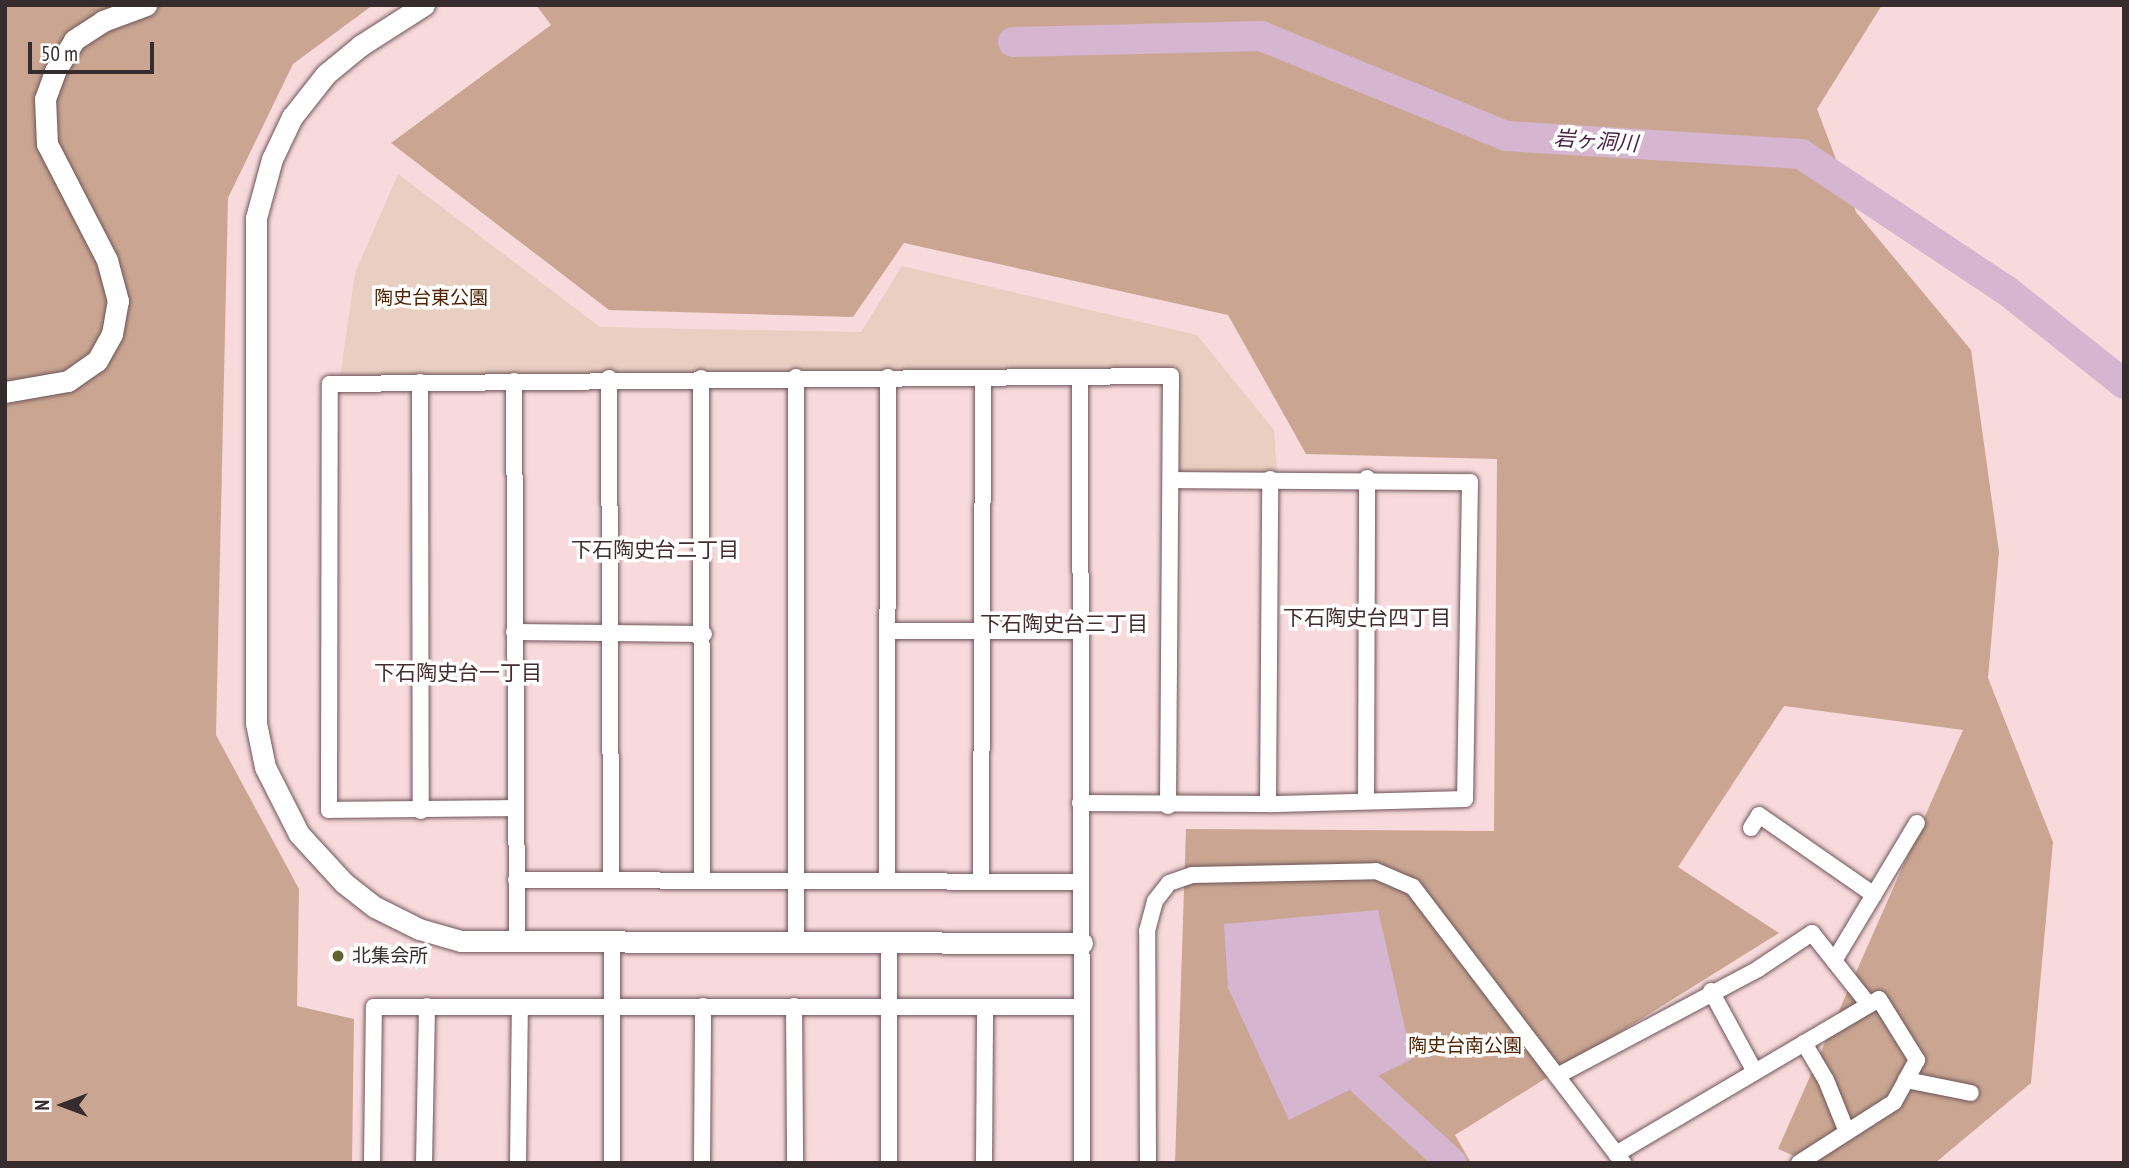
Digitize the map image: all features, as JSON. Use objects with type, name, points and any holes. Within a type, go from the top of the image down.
[{"type":"street","points":[[5,392],[68,381],[97,362],[112,334],[118,301],[107,260],[47,144],[45,99],[55,71],[74,40],[103,21],[146,5]]},
{"type":"street","points":[[424,5],[360,46],[326,74],[287,128],[272,159],[256,218],[256,723],[265,767],[299,834],[344,883],[375,907],[419,929],[461,941],[612,944],[1082,943]]},
{"type":"street","points":[[514,808],[329,810],[330,384],[796,377],[1171,376],[1168,806]]},
{"type":"street","points":[[796,377],[796,944]]},
{"type":"street","points":[[887,880],[888,377]]},
{"type":"street","points":[[701,378],[704,634],[702,879]]},
{"type":"street","points":[[981,881],[983,378]]},
{"type":"street","points":[[1080,378],[1083,1163]]},
{"type":"street","points":[[608,379],[611,880]]},
{"type":"street","points":[[514,381],[514,808],[517,942]]},
{"type":"street","points":[[420,382],[421,811]]},
{"type":"street","points":[[1080,803],[1168,806],[1465,799],[1470,482],[1367,478],[1171,480]]},
{"type":"street","points":[[1366,801],[1367,478]]},
{"type":"street","points":[[1268,804],[1269,479]]},
{"type":"street","points":[[888,631],[1080,631]]},
{"type":"street","points":[[514,632],[704,634]]},
{"type":"street","points":[[1751,828],[1759,815],[1874,895]]},
{"type":"street","points":[[1834,961],[1917,822]]},
{"type":"street","points":[[1148,1163],[1147,932],[1155,901],[1169,883],[1192,875],[1376,871],[1396,876],[1413,887],[1619,1158],[1755,1072],[1880,999],[1917,1060],[1894,1102],[1799,1163]]},
{"type":"street","points":[[516,880],[1081,882]]},
{"type":"street","points":[[1557,1076],[1711,991],[1758,969],[1812,933],[1869,1005]]},
{"type":"street","points":[[612,944],[612,1163]]},
{"type":"street","points":[[889,944],[889,1163]]},
{"type":"street","points":[[1711,991],[1755,1072]]},
{"type":"street","points":[[424,1163],[427,1006]]},
{"type":"street","points":[[702,1163],[703,1006]]},
{"type":"street","points":[[794,1006],[795,1163]]},
{"type":"street","points":[[372,1163],[373,1007],[1083,1007]]},
{"type":"street","points":[[984,1163],[985,1007]]},
{"type":"street","points":[[518,1163],[520,1008]]},
{"type":"street","points":[[1804,1043],[1826,1080],[1847,1132]]},
{"type":"street","points":[[1906,1080],[1972,1093]]},
{"type":"green space","points":[[5,5],[373,5],[293,64],[228,198],[216,735],[299,889],[297,1006],[354,1019],[352,1163],[5,1163]]},
{"type":"green space","name":"陶史台南公園","points":[[536,5],[1882,5],[1817,109],[1856,212],[1971,350],[1999,552],[1988,678],[2053,842],[2031,1083],[1935,1163],[1811,1163],[1778,1149],[1963,730],[1784,706],[1678,867],[1779,933],[1455,1135],[1471,1163],[1175,1163],[1186,829],[1494,831],[1497,459],[1306,454],[1228,315],[904,243],[853,317],[609,310],[391,143],[551,25]]},
{"type":"green space","name":"陶史台東公園","points":[[398,174],[600,327],[861,332],[902,266],[1197,335],[1274,430],[1277,472],[1179,473],[1177,370],[340,377],[355,273]]},
{"type":"shaded area","points":[[1378,910],[1412,1059],[1289,1120],[1228,988],[1224,924]]},
{"type":"waterway","name":"岩ヶ洞川","points":[[1013,42],[1261,36],[1506,136],[1801,154],[2006,290],[2124,384]]},
{"type":"waterway","points":[[1364,1083],[1452,1163]]},
{"type":"place","name":"北集会所","points":[[338,956]]},
{"type":"district","name":"下石陶史台二丁目","points":[[655,550]]},
{"type":"district","name":"下石陶史台四丁目","points":[[1367,618]]},
{"type":"district","name":"下石陶史台三丁目","points":[[1064,624]]},
{"type":"district","name":"下石陶史台一丁目","points":[[458,673]]}]
